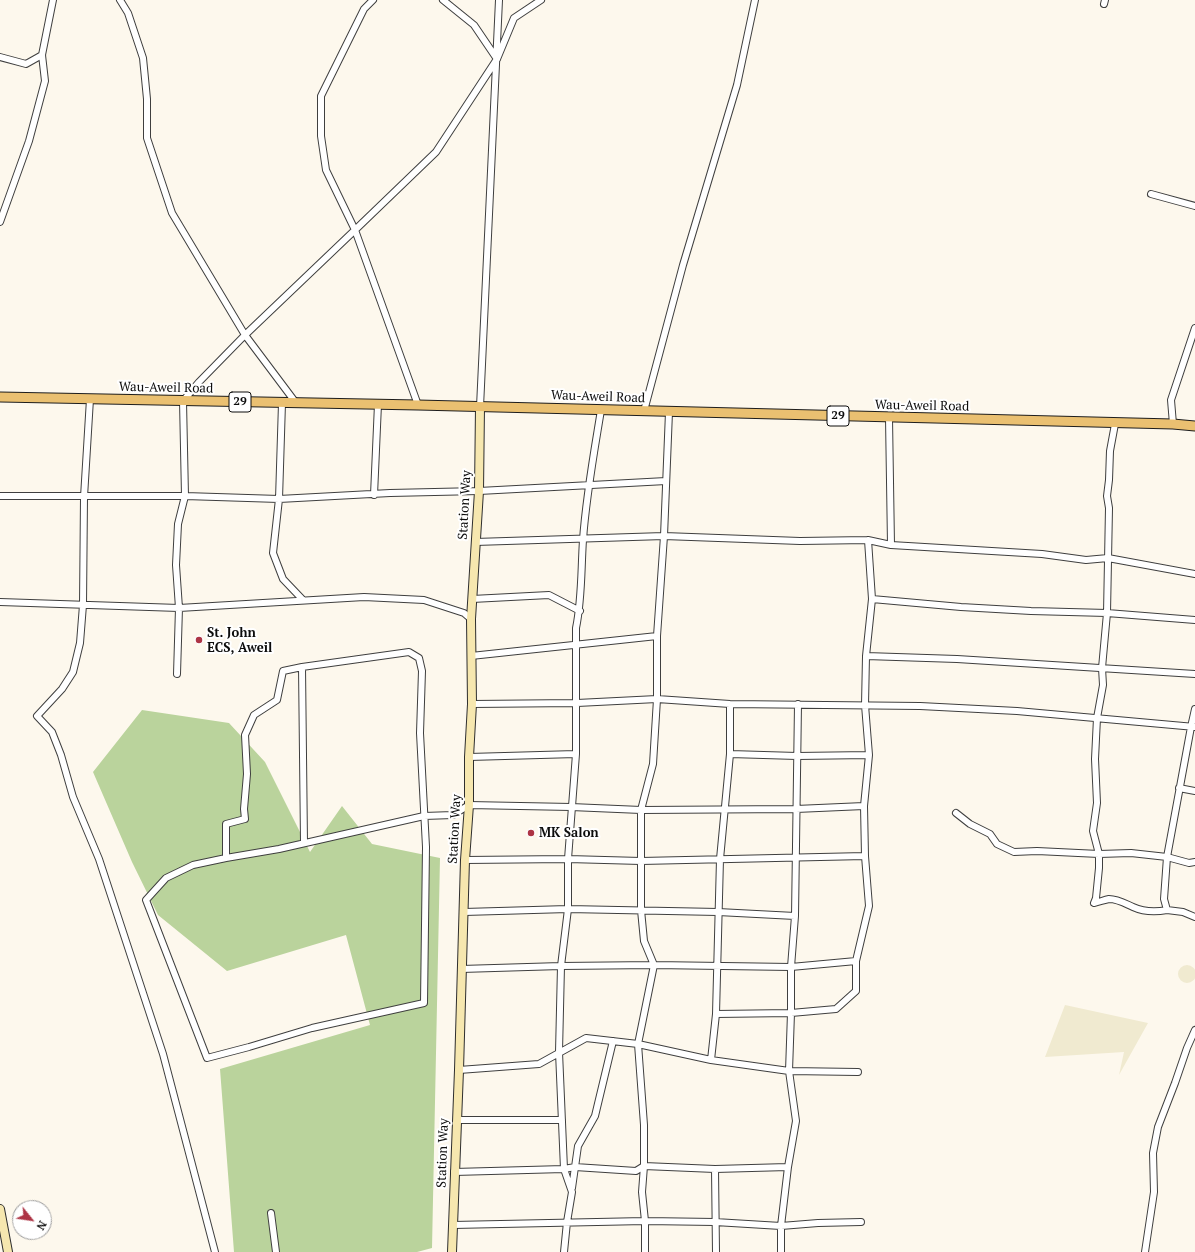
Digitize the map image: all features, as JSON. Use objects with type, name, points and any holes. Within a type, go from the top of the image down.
[{"type":"main road","name":"Wau-Aweil Road","points":[[0,397],[378,404],[1115,424],[1173,424],[1195,426]]},
{"type":"main road","name":"Station Way","points":[[452,1252],[465,860],[469,805],[469,757],[472,704],[471,619],[479,491],[480,407]]},
{"type":"main road","points":[[0,1210],[8,1252]]},
{"type":"street","points":[[0,222],[29,141],[40,102],[45,81],[42,55],[53,0]]},
{"type":"street","points":[[120,0],[128,13],[143,58],[147,100],[147,138],[172,213],[245,335],[296,403]]},
{"type":"street","points":[[373,0],[364,10],[321,96],[321,136],[326,170],[355,230],[418,405]]},
{"type":"street","points":[[443,0],[474,25],[497,59]]},
{"type":"street","points":[[480,407],[500,0]]},
{"type":"street","points":[[177,674],[179,608],[176,565],[178,524],[185,496],[183,401],[199,382],[245,335],[436,152],[497,59],[514,18],[541,0]]},
{"type":"street","points":[[644,411],[683,264],[737,85],[755,0]]},
{"type":"street","points":[[0,57],[26,64],[42,55]]},
{"type":"street","points":[[1152,194],[1195,206]]},
{"type":"street","points":[[1173,424],[1170,400],[1195,328]]},
{"type":"street","points":[[90,399],[84,497],[83,605],[80,643],[73,672],[62,689],[37,716],[52,732],[61,755],[73,797],[99,859],[109,889],[163,1054],[215,1252]]},
{"type":"street","points":[[282,403],[279,499],[273,553],[283,579],[303,600]]},
{"type":"street","points":[[374,494],[378,404]]},
{"type":"street","points":[[572,1192],[564,1169],[559,1052],[561,966],[568,909],[568,859],[576,754],[576,628],[580,611],[583,540],[589,486],[602,410]]},
{"type":"street","points":[[645,1252],[642,1192],[644,1166],[644,1125],[638,1044],[654,965],[644,941],[641,910],[641,810],[654,764],[657,699],[657,636],[664,536],[669,412]]},
{"type":"street","points":[[889,418],[891,545]]},
{"type":"street","points":[[1115,424],[1110,451],[1109,480],[1106,496],[1109,508],[1107,613],[1102,668],[1104,685],[1097,718],[1095,759],[1097,803],[1093,831],[1099,854],[1099,868],[1096,898],[1094,903],[1110,899],[1123,902],[1144,911],[1156,912],[1167,910],[1184,912],[1195,917]]},
{"type":"street","points":[[0,496],[185,496],[279,499],[390,493],[589,486],[666,481]]},
{"type":"street","points":[[476,542],[583,540],[664,536],[800,541],[868,540],[891,545],[1042,554],[1086,560],[1108,558],[1195,574]]},
{"type":"street","points":[[716,1014],[791,1013],[836,1009],[856,991],[856,961],[869,906],[865,856],[864,806],[869,755],[865,706],[866,656],[872,599],[868,540]]},
{"type":"street","points":[[472,599],[549,595],[580,611]]},
{"type":"street","points":[[0,602],[179,608],[364,597],[424,600],[464,614],[471,619]]},
{"type":"street","points":[[872,599],[962,607],[1107,613],[1195,620]]},
{"type":"street","points":[[471,656],[657,636]]},
{"type":"street","points":[[226,858],[226,824],[245,819],[244,809],[247,774],[245,735],[254,715],[277,700],[283,671],[409,652],[419,658],[422,671],[420,733],[424,816],[426,847],[424,1003],[312,1028],[207,1058],[146,900],[166,878],[193,865],[278,849],[424,816],[453,815],[469,805],[641,810],[864,806]]},
{"type":"street","points":[[866,656],[957,659],[1195,674]]},
{"type":"street","points":[[302,667],[304,843]]},
{"type":"street","points":[[472,704],[577,703],[657,699],[730,704],[920,706],[1022,712],[1193,727]]},
{"type":"street","points":[[711,1060],[716,1014],[720,858],[730,754],[730,704]]},
{"type":"street","points":[[781,1252],[788,1167],[796,1121],[790,1071],[790,967],[795,916],[798,704]]},
{"type":"street","points":[[1167,910],[1164,899],[1167,857],[1179,788],[1193,727],[1195,709]]},
{"type":"street","points":[[469,757],[576,754]]},
{"type":"street","points":[[730,754],[797,756],[869,755]]},
{"type":"street","points":[[1179,788],[1195,792]]},
{"type":"street","points":[[956,813],[970,824],[990,834],[996,844],[1014,852],[1037,851],[1099,854],[1131,853],[1167,857],[1189,863],[1195,862]]},
{"type":"street","points":[[465,860],[568,859],[641,861],[720,858],[865,856]]},
{"type":"street","points":[[464,912],[568,909],[718,912],[795,916]]},
{"type":"street","points":[[461,969],[654,965],[790,967],[856,961]]},
{"type":"street","points":[[1144,1252],[1154,1192],[1153,1153],[1158,1127],[1195,1030]]},
{"type":"street","points":[[459,1070],[539,1064],[586,1038],[638,1044],[711,1060],[790,1071],[858,1072]]},
{"type":"street","points":[[564,1252],[578,1146],[595,1116],[613,1041]]},
{"type":"street","points":[[457,1120],[562,1120]]},
{"type":"street","points":[[454,1172],[564,1169],[575,1167],[636,1171],[644,1166],[715,1169],[788,1167]]},
{"type":"street","points":[[715,1169],[716,1252]]},
{"type":"street","points":[[271,1213],[276,1252]]},
{"type":"street","points":[[453,1225],[644,1221],[716,1222],[782,1226],[861,1222]]},
{"type":"shaded area","points":[[1187,965],[1193,968],[1196,974],[1193,980],[1187,983],[1181,980],[1178,974],[1181,968]]},
{"type":"shaded area","points":[[1065,1005],[1148,1023],[1119,1075],[1124,1052],[1045,1057]]},
{"type":"green space","points":[[142,710],[229,723],[265,762],[310,852],[342,806],[372,844],[440,858],[432,1248],[417,1252],[234,1252],[220,1069],[370,1025],[346,935],[227,971],[158,915],[132,862],[93,772]]},
{"type":"place","name":"St. John ECS, Aweil","points":[[199,640]]},
{"type":"place","name":"MK Salon","points":[[531,833]]}]
